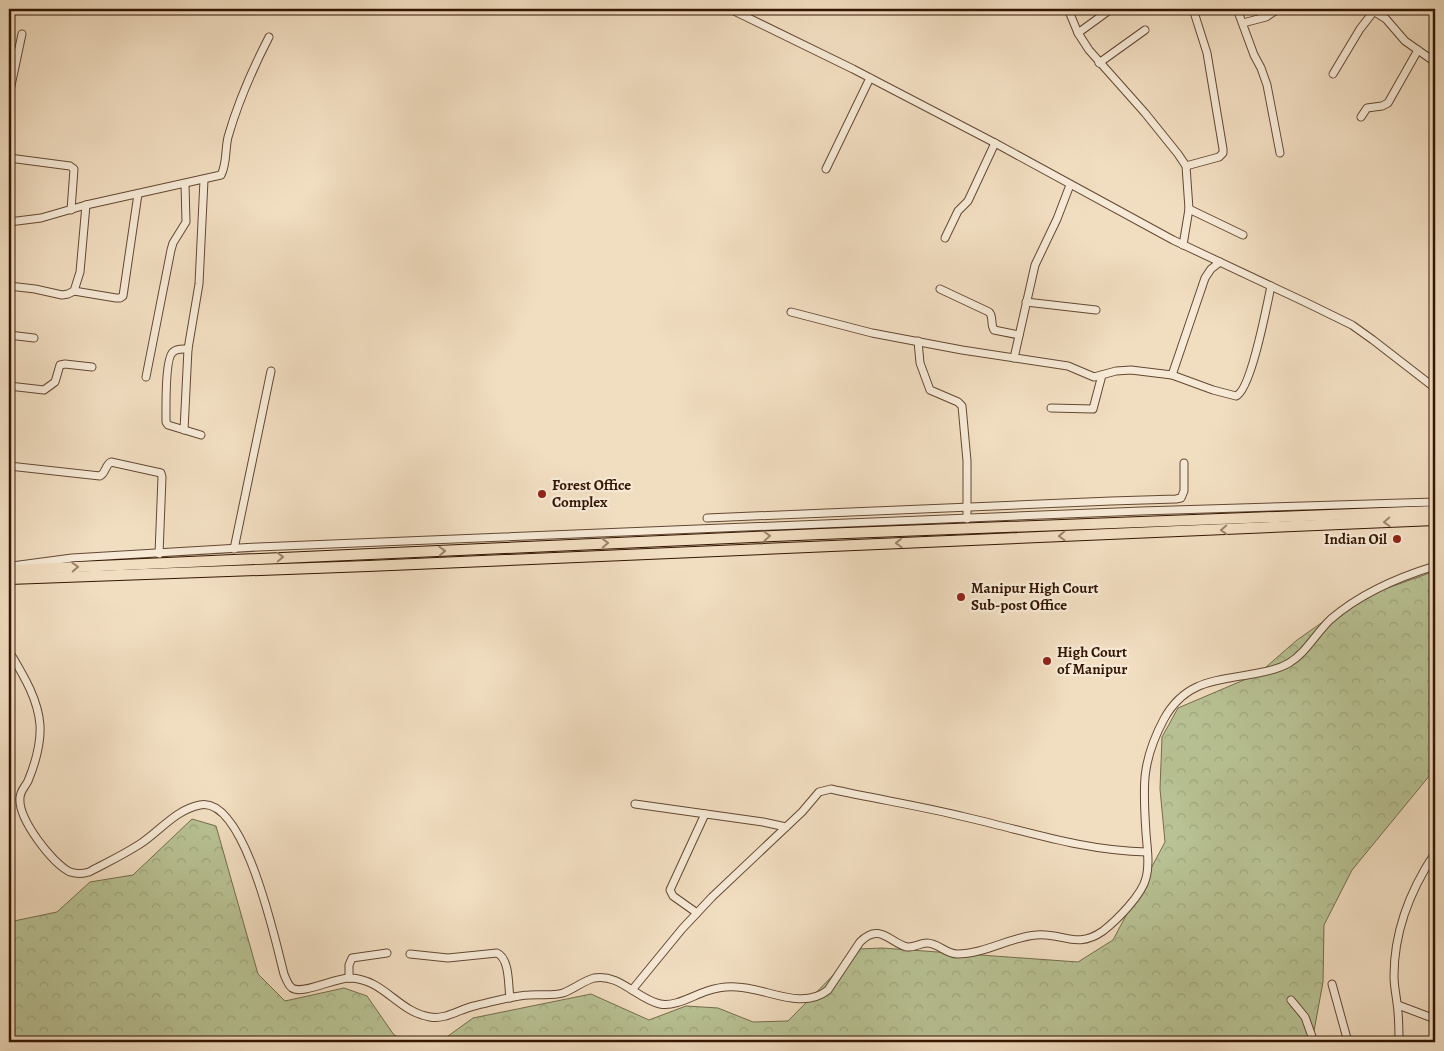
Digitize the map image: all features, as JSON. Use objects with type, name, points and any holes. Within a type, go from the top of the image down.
[{"type":"highway","points":[[10,568],[812,534],[1435,511]]},
{"type":"highway","points":[[9,579],[378,566],[1435,520]]},
{"type":"street","points":[[730,9],[870,78],[995,143],[1183,245],[1352,325],[1435,388]]},
{"type":"street","points":[[1068,9],[1078,33],[1099,63],[1145,113],[1186,166],[1189,209],[1183,245]]},
{"type":"street","points":[[1078,33],[1110,9]]},
{"type":"street","points":[[1186,166],[1219,157],[1223,153],[1207,53],[1194,9]]},
{"type":"street","points":[[1237,9],[1267,85],[1280,153]]},
{"type":"street","points":[[1243,23],[1266,16],[1278,9]]},
{"type":"street","points":[[1333,74],[1372,10],[1386,19],[1405,41],[1435,62]]},
{"type":"street","points":[[1099,63],[1145,30]]},
{"type":"street","points":[[9,95],[22,34]]},
{"type":"street","points":[[9,222],[41,218],[86,205],[218,177],[223,171],[226,144],[241,96],[251,71],[269,37]]},
{"type":"street","points":[[1361,117],[1367,108],[1382,106],[1388,103],[1418,50]]},
{"type":"street","points":[[826,169],[870,78]]},
{"type":"street","points":[[945,238],[958,211],[968,201],[995,143]]},
{"type":"street","points":[[9,158],[70,166],[74,169],[71,210]]},
{"type":"street","points":[[184,430],[188,349],[199,284],[204,180]]},
{"type":"street","points":[[146,377],[171,250],[173,243],[186,222],[185,184]]},
{"type":"street","points":[[1014,358],[1035,265],[1057,219],[1070,185]]},
{"type":"street","points":[[74,290],[120,298],[123,296],[138,194]]},
{"type":"street","points":[[9,286],[62,295],[74,290],[80,272],[86,205]]},
{"type":"street","points":[[1189,209],[1243,235]]},
{"type":"street","points":[[1172,375],[1205,278],[1211,269],[1220,262]]},
{"type":"street","points":[[791,312],[872,333],[1068,366],[1094,377],[1116,371],[1131,370],[1172,375],[1236,396],[1239,395],[1246,381],[1255,356],[1271,286]]},
{"type":"street","points":[[940,289],[989,312],[992,316],[992,327],[994,330],[1019,335]]},
{"type":"street","points":[[1026,302],[1096,310]]},
{"type":"street","points":[[9,334],[34,338]]},
{"type":"street","points":[[918,341],[920,362],[930,390],[958,402],[962,406],[967,462],[968,519]]},
{"type":"street","points":[[188,349],[176,350],[170,354],[166,422],[168,425],[201,435]]},
{"type":"street","points":[[9,386],[44,390],[55,382],[60,366],[65,364],[92,367]]},
{"type":"street","points":[[234,549],[271,371]]},
{"type":"street","points":[[1051,408],[1093,410],[1102,375]]},
{"type":"street","points":[[9,466],[100,476],[111,462],[160,473],[162,477],[159,554]]},
{"type":"street","points":[[707,518],[1176,499],[1181,498],[1184,492],[1184,462]]},
{"type":"street","points":[[9,557],[10,568],[72,558],[234,549],[1141,511],[1435,502]]},
{"type":"street","points":[[9,651],[35,703],[40,725],[36,753],[27,782],[20,794],[22,813],[56,862],[73,873],[89,872],[140,844],[170,819],[183,812],[200,805],[207,805],[216,809],[231,822],[258,878],[284,974],[289,984],[296,989],[304,990],[327,982],[349,978],[367,981],[376,985],[405,1007],[423,1016],[432,1018],[510,998],[562,993],[593,978],[603,977],[615,981],[659,1004],[669,1004],[722,987],[755,990],[780,997],[813,998],[822,995],[828,990],[860,942],[866,936],[872,934],[889,937],[906,946],[932,944],[956,954],[1041,934],[1065,940],[1084,940],[1103,930],[1137,896],[1146,878],[1147,852],[1144,775],[1150,751],[1165,718],[1183,694],[1197,686],[1273,670],[1289,663],[1300,654],[1318,632],[1346,608],[1396,580],[1435,566]]},
{"type":"street","points":[[632,990],[643,974],[697,912],[786,827],[819,792],[831,789],[963,816],[1057,841],[1105,849],[1147,852]]},
{"type":"street","points":[[635,804],[764,822],[786,827]]},
{"type":"street","points":[[697,912],[673,896],[670,890],[705,814]]},
{"type":"street","points":[[1399,1042],[1398,1005],[1394,976],[1398,938],[1410,898],[1421,874],[1435,853]]},
{"type":"street","points":[[349,978],[349,965],[352,958],[387,953]]},
{"type":"street","points":[[410,954],[448,958],[500,954],[505,961],[510,998]]},
{"type":"street","points":[[1332,984],[1348,1042]]},
{"type":"street","points":[[1291,1000],[1305,1017],[1314,1042]]},
{"type":"street","points":[[1398,1005],[1435,1018]]},
{"type":"green space","points":[[1435,571],[1435,769],[1352,870],[1324,925],[1323,982],[1312,1042],[431,1042],[444,1039],[473,1018],[591,994],[649,1020],[686,1006],[718,1008],[753,1022],[788,1021],[859,949],[882,948],[1078,962],[1113,940],[1165,842],[1160,789],[1162,737],[1178,708],[1258,674],[1297,640],[1354,600]]},
{"type":"green space","points":[[192,819],[216,826],[258,974],[285,1001],[344,988],[367,996],[394,1035],[409,1042],[9,1042],[9,922],[57,912],[90,882],[133,875]]},
{"type":"place","name":"Forest Office Complex","points":[[542,494]]},
{"type":"place","name":"Indian Oil","points":[[1397,539]]},
{"type":"place","name":"Manipur High Court Sub-post Office","points":[[961,597]]},
{"type":"place","name":"High Court of Manipur","points":[[1047,661]]}]
